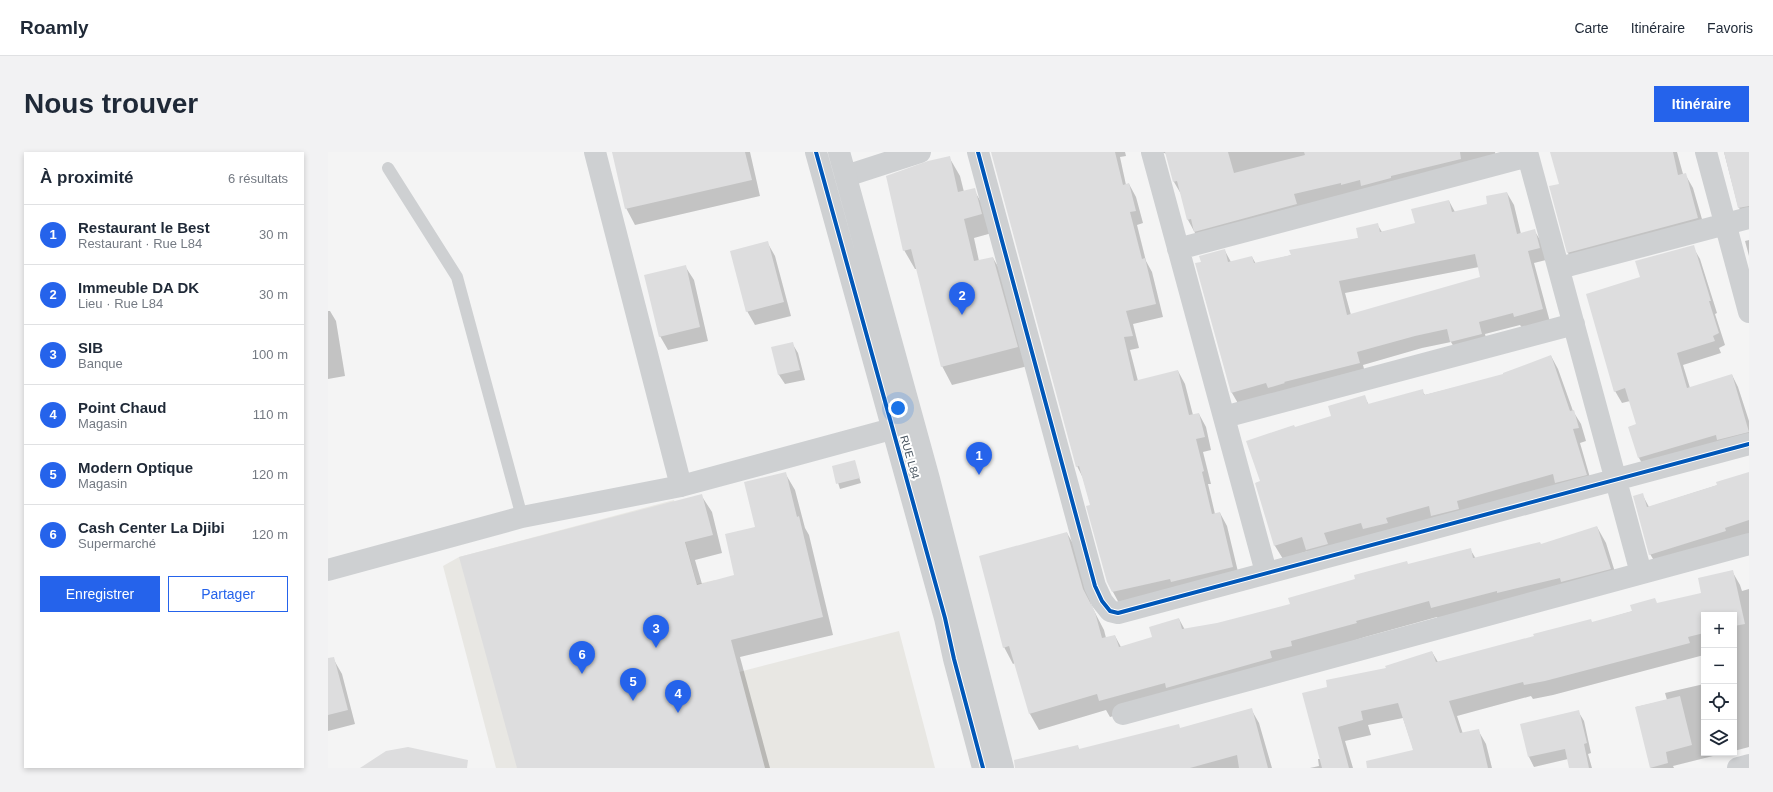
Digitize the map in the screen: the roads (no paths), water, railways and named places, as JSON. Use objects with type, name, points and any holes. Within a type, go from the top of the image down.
[{"type":"street","points":[[594,152],[681,486]]},
{"type":"street","name":"RUE L84","points":[[816,152],[902,426],[929,479],[1003,768]]},
{"type":"street","points":[[842,164],[875,152]]},
{"type":"street","points":[[842,164],[920,152]]},
{"type":"street","points":[[978,152],[1095,586],[1102,601],[1110,610],[1118,613],[1266,572],[1749,444]]},
{"type":"street","points":[[1152,152],[1266,572]]},
{"type":"street","points":[[1706,152],[1749,312]]},
{"type":"street","points":[[1178,250],[1528,154],[1641,573]]},
{"type":"street","name":"RUE L84","points":[[842,164],[945,618],[982,768]]},
{"type":"street","points":[[1559,268],[1749,218]]},
{"type":"street","points":[[1224,417],[1574,324]]},
{"type":"street","points":[[328,570],[522,517],[681,486],[902,426]]},
{"type":"street","points":[[1123,714],[1749,544]]},
{"type":"street","points":[[1738,768],[1749,765]]},
{"type":"lane","points":[[388,168],[457,277],[522,517]]},
{"type":"place","name":"Immeuble DA DK","points":[[962,315]]},
{"type":"place","name":"Restaurant le Best","points":[[979,475]]},
{"type":"place","name":"SIB","points":[[656,648]]},
{"type":"place","name":"Cash Center La Djibi","points":[[582,674]]},
{"type":"place","name":"Modern Optique","points":[[633,701]]},
{"type":"place","name":"Point Chaud","points":[[678,713]]}]
